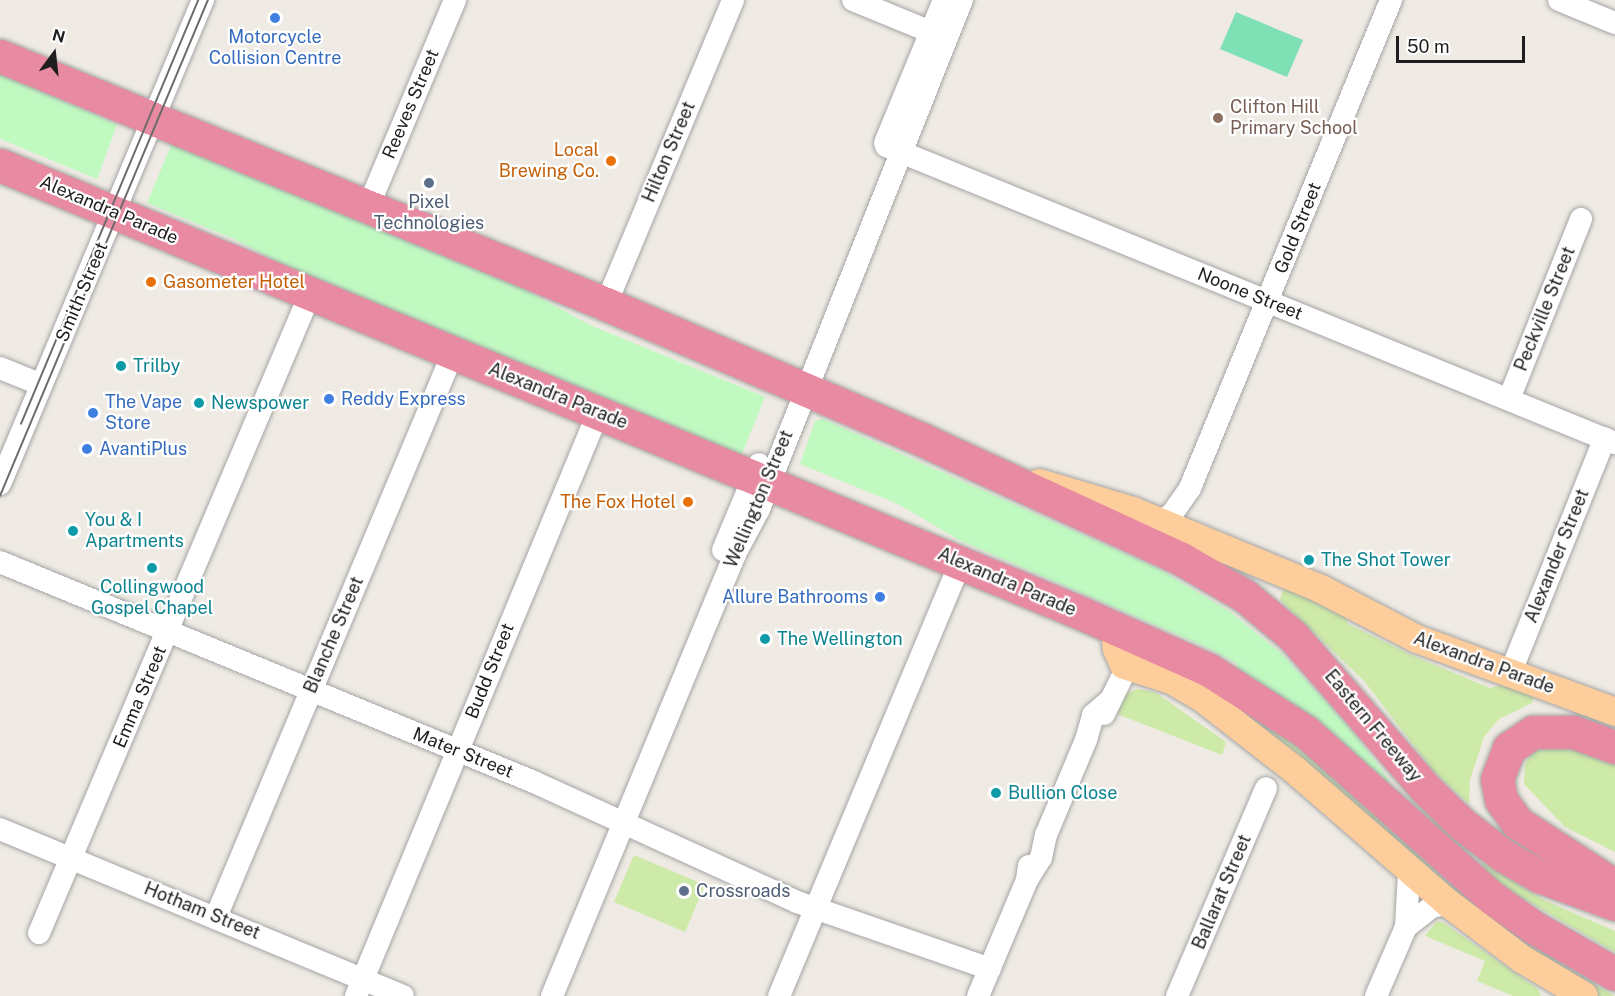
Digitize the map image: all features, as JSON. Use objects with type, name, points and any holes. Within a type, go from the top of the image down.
[{"type":"highway","name":"Alexandra Parade","points":[[0,56],[606,304],[986,469],[1148,530]]},
{"type":"highway","name":"Alexandra Parade","points":[[0,165],[960,562],[1152,643],[1209,670],[1273,708],[1332,754],[1491,897],[1535,928],[1615,974]]},
{"type":"highway","name":"Eastern Freeway","points":[[1148,530],[1271,615],[1322,665],[1427,790],[1481,838],[1539,876],[1615,904]]},
{"type":"highway","points":[[1615,747],[1573,732],[1533,732],[1509,748],[1497,779],[1501,800],[1518,823],[1615,886]]},
{"type":"main road","name":"Alexandra Parade","points":[[1148,530],[1195,538],[1321,589],[1417,639],[1615,712]]},
{"type":"main road","points":[[1115,628],[1118,654],[1127,667],[1162,676],[1201,697],[1296,771],[1448,903],[1557,988],[1584,996]]},
{"type":"street","name":"Smith Street","points":[[0,484],[116,213],[203,0]]},
{"type":"street","name":"Reeves Street","points":[[368,207],[455,0]]},
{"type":"street","name":"Hilton Street","points":[[606,304],[733,0]]},
{"type":"street","points":[[853,0],[938,35]]},
{"type":"street","name":"Wellington Street","points":[[938,35],[944,0]]},
{"type":"street","name":"Wellington Street","points":[[540,996],[618,821],[761,480],[938,35],[962,0]]},
{"type":"street","name":"Gold Street","points":[[1148,530],[1172,514],[1190,488],[1391,0]]},
{"type":"street","points":[[1559,0],[1615,23]]},
{"type":"street","name":"Noone Street","points":[[892,148],[1610,441]]},
{"type":"street","name":"Peckville Street","points":[[1509,399],[1581,219]]},
{"type":"street","name":"Emma Street","points":[[39,933],[310,294]]},
{"type":"street","name":"Blanche Street","points":[[216,916],[453,353]]},
{"type":"street","points":[[0,368],[42,385]]},
{"type":"street","name":"Budd Street","points":[[360,987],[598,413]]},
{"type":"street","name":"Alexander Street","points":[[1510,674],[1610,441]]},
{"type":"street","name":"Gold Street","points":[[1190,488],[1189,509],[1195,538]]},
{"type":"street","name":"Mater Street","points":[[0,562],[457,750],[817,910],[923,948],[984,983]]},
{"type":"street","points":[[779,996],[817,910],[960,562]]},
{"type":"street","points":[[984,983],[1026,880],[1041,858],[1046,835],[1086,740],[1102,721],[1109,701],[1127,667]]},
{"type":"street","name":"Ballarat Street","points":[[1177,996],[1266,788]]},
{"type":"street","name":"Wellington Street","points":[[552,996],[618,821]]},
{"type":"street","name":"Hotham Street","points":[[0,829],[216,916],[360,987],[403,996]]},
{"type":"street","points":[[1376,996],[1406,927],[1409,871]]},
{"type":"street","points":[[1406,927],[1432,907],[1448,903]]},
{"type":"green space","points":[[1236,12],[1303,40],[1287,77],[1220,49]]},
{"type":"green space","points":[[0,72],[117,125],[97,179],[0,139]]},
{"type":"green space","points":[[172,143],[524,289],[590,325],[765,397],[741,456],[289,268],[234,239],[147,203]]},
{"type":"green space","points":[[823,419],[1157,568],[1229,611],[1281,653],[1350,728],[1391,782],[1381,780],[1240,672],[1236,663],[1206,647],[959,540],[898,504],[800,464],[815,421]]},
{"type":"green space","points":[[1285,583],[1344,611],[1348,624],[1418,658],[1490,688],[1506,684],[1536,689],[1532,703],[1499,719],[1484,737],[1470,780],[1469,804],[1434,772],[1365,682],[1280,600]]},
{"type":"green space","points":[[1173,666],[1295,741],[1444,879],[1530,946],[1615,996],[1598,996],[1547,967]]},
{"type":"green space","points":[[1137,689],[1155,692],[1226,742],[1222,755],[1117,714],[1125,694]]},
{"type":"green space","points":[[1549,743],[1615,756],[1615,852],[1565,827],[1524,784],[1525,765],[1532,752]]},
{"type":"green space","points":[[634,855],[705,885],[685,932],[614,902]]},
{"type":"green space","points":[[1481,862],[1546,901],[1615,931],[1615,952],[1512,892],[1485,872]]},
{"type":"green space","points":[[1437,921],[1444,923],[1538,989],[1541,996],[1513,996],[1477,981],[1485,961],[1425,936]]},
{"type":"tram line","points":[[21,424],[198,0]]},
{"type":"tram line","points":[[0,496],[208,0]]},
{"type":"place","name":"Motorcycle Collision Centre","points":[[275,18]]},
{"type":"place","name":"Clifton Hill Primary School","points":[[1218,118]]},
{"type":"place","name":"Local Brewing Co.","points":[[611,161]]},
{"type":"place","name":"Pixel Technologies","points":[[429,183]]},
{"type":"place","name":"Gasometer Hotel","points":[[151,282]]},
{"type":"place","name":"Trilby","points":[[121,366]]},
{"type":"place","name":"Reddy Express","points":[[329,399]]},
{"type":"place","name":"Newspower","points":[[199,403]]},
{"type":"place","name":"The Vape Store","points":[[93,413]]},
{"type":"place","name":"AvantiPlus","points":[[87,449]]},
{"type":"place","name":"The Fox Hotel","points":[[688,502]]},
{"type":"place","name":"You & I Apartments","points":[[73,531]]},
{"type":"place","name":"The Shot Tower","points":[[1309,560]]},
{"type":"place","name":"Collingwood Gospel Chapel","points":[[152,568]]},
{"type":"place","name":"Allure Bathrooms","points":[[880,597]]},
{"type":"place","name":"The Wellington","points":[[765,639]]},
{"type":"place","name":"Bullion Close","points":[[996,793]]},
{"type":"place","name":"Crossroads","points":[[684,891]]}]
